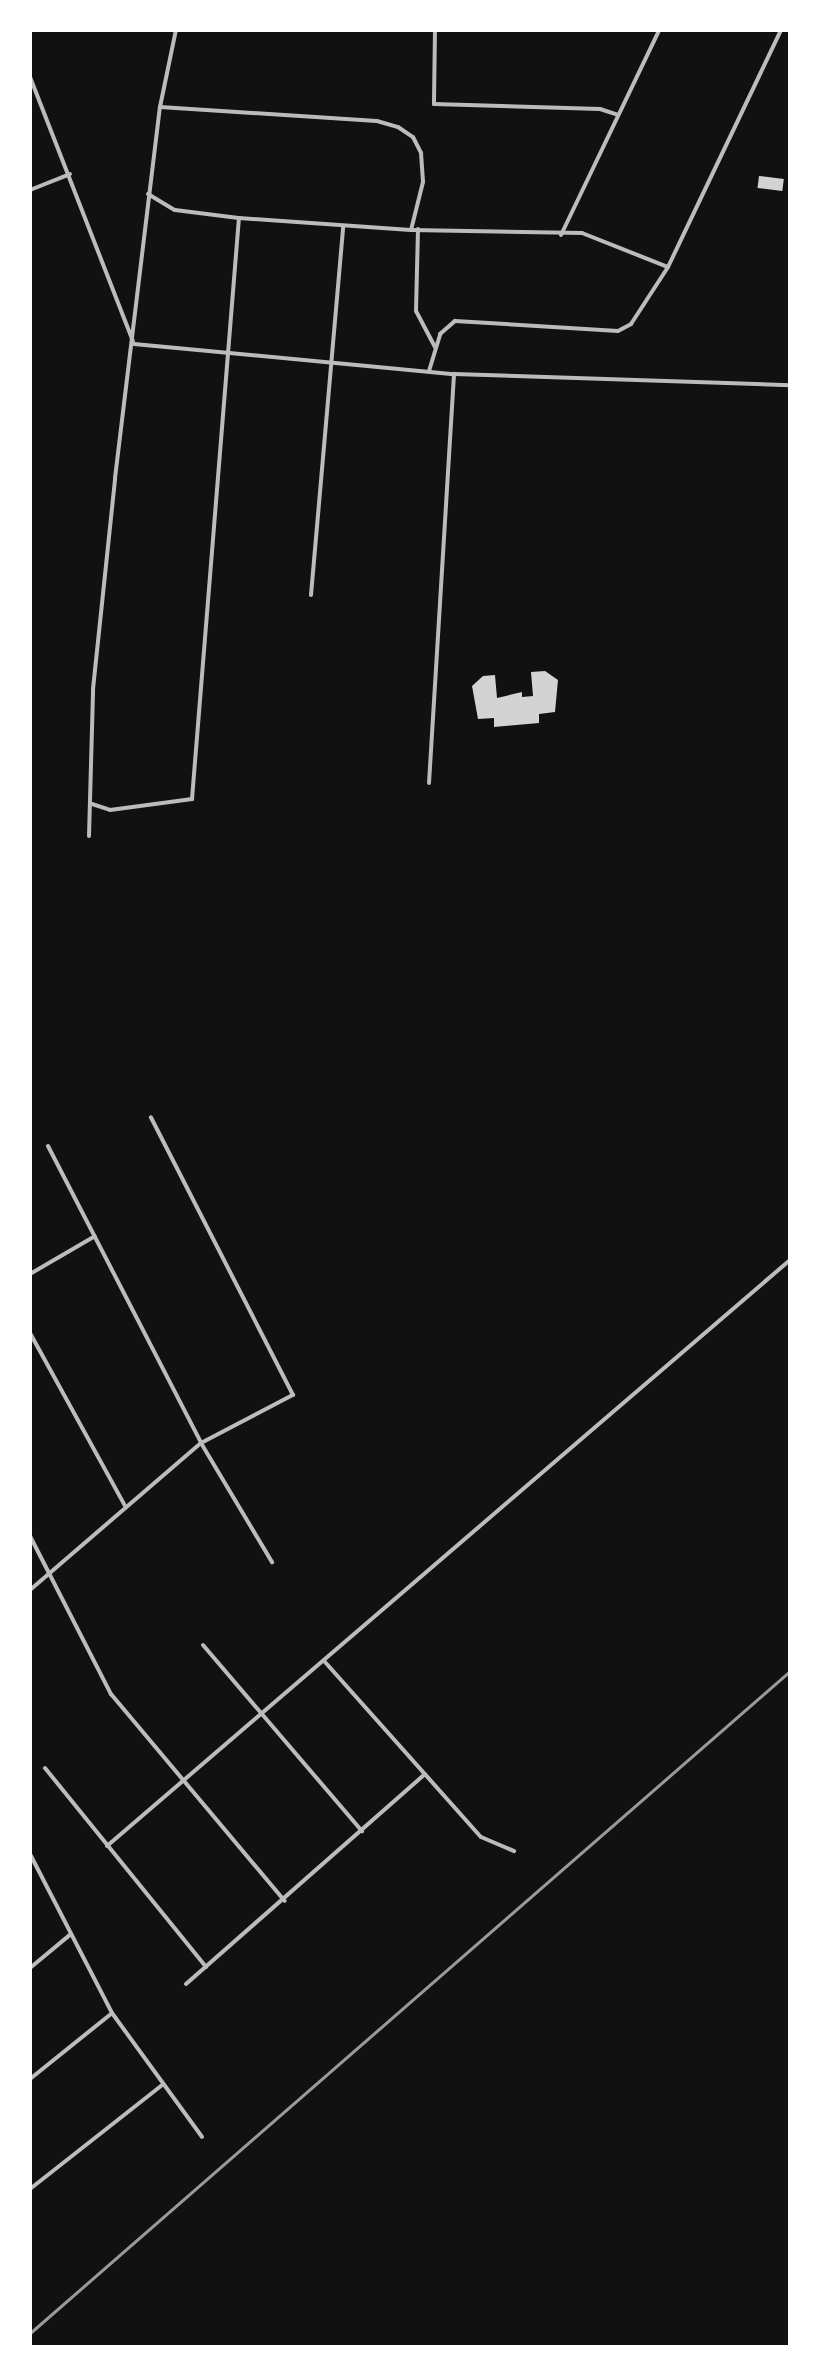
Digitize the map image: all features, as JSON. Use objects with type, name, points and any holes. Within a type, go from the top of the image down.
[{"type":"street","points":[[89,836],[93,689],[134,344],[148,194],[160,107],[176,30]]},
{"type":"street","points":[[435,30],[434,104],[600,109],[618,115]]},
{"type":"street","points":[[561,235],[659,30]]},
{"type":"street","points":[[429,371],[435,347],[446,326],[455,321],[618,331],[631,324],[668,267],[781,30]]},
{"type":"street","points":[[30,77],[134,344]]},
{"type":"street","points":[[160,107],[377,121],[398,127],[413,137],[421,153],[423,182],[411,230]]},
{"type":"street","points":[[30,190],[70,174]]},
{"type":"street","points":[[148,194],[175,210],[239,218],[411,230],[582,233],[668,267]]},
{"type":"street","points":[[91,804],[110,810],[192,799],[239,218]]},
{"type":"street","points":[[311,595],[343,226]]},
{"type":"street","points":[[418,229],[416,311],[435,347]]},
{"type":"street","points":[[134,344],[454,374],[790,385]]},
{"type":"street","points":[[429,783],[454,374]]},
{"type":"street","points":[[30,1590],[201,1443],[293,1395],[151,1117]]},
{"type":"street","points":[[48,1146],[201,1443],[272,1562]]},
{"type":"street","points":[[30,1274],[95,1236]]},
{"type":"street","points":[[107,1846],[790,1260]]},
{"type":"street","points":[[30,1333],[125,1506]]},
{"type":"street","points":[[30,1536],[51,1571],[111,1694],[285,1901]]},
{"type":"street","points":[[203,1645],[362,1831]]},
{"type":"street","points":[[325,1662],[481,1837],[514,1851]]},
{"type":"street","points":[[45,1768],[206,1967]]},
{"type":"street","points":[[186,1984],[285,1901],[425,1774]]},
{"type":"street","points":[[30,1854],[112,2013],[161,2086],[202,2137]]},
{"type":"street","points":[[30,1968],[71,1934]]},
{"type":"street","points":[[30,2079],[112,2013]]},
{"type":"street","points":[[30,2189],[161,2086]]},
{"type":"building","points":[[759,176],[784,179],[782,191],[758,188]]},
{"type":"building","points":[[545,671],[558,680],[555,712],[539,714],[539,723],[494,727],[494,718],[478,719],[472,686],[483,676],[495,675],[497,698],[522,692],[522,697],[533,696],[531,672]]},
{"type":"railway","points":[[30,2333],[790,1671]]}]
